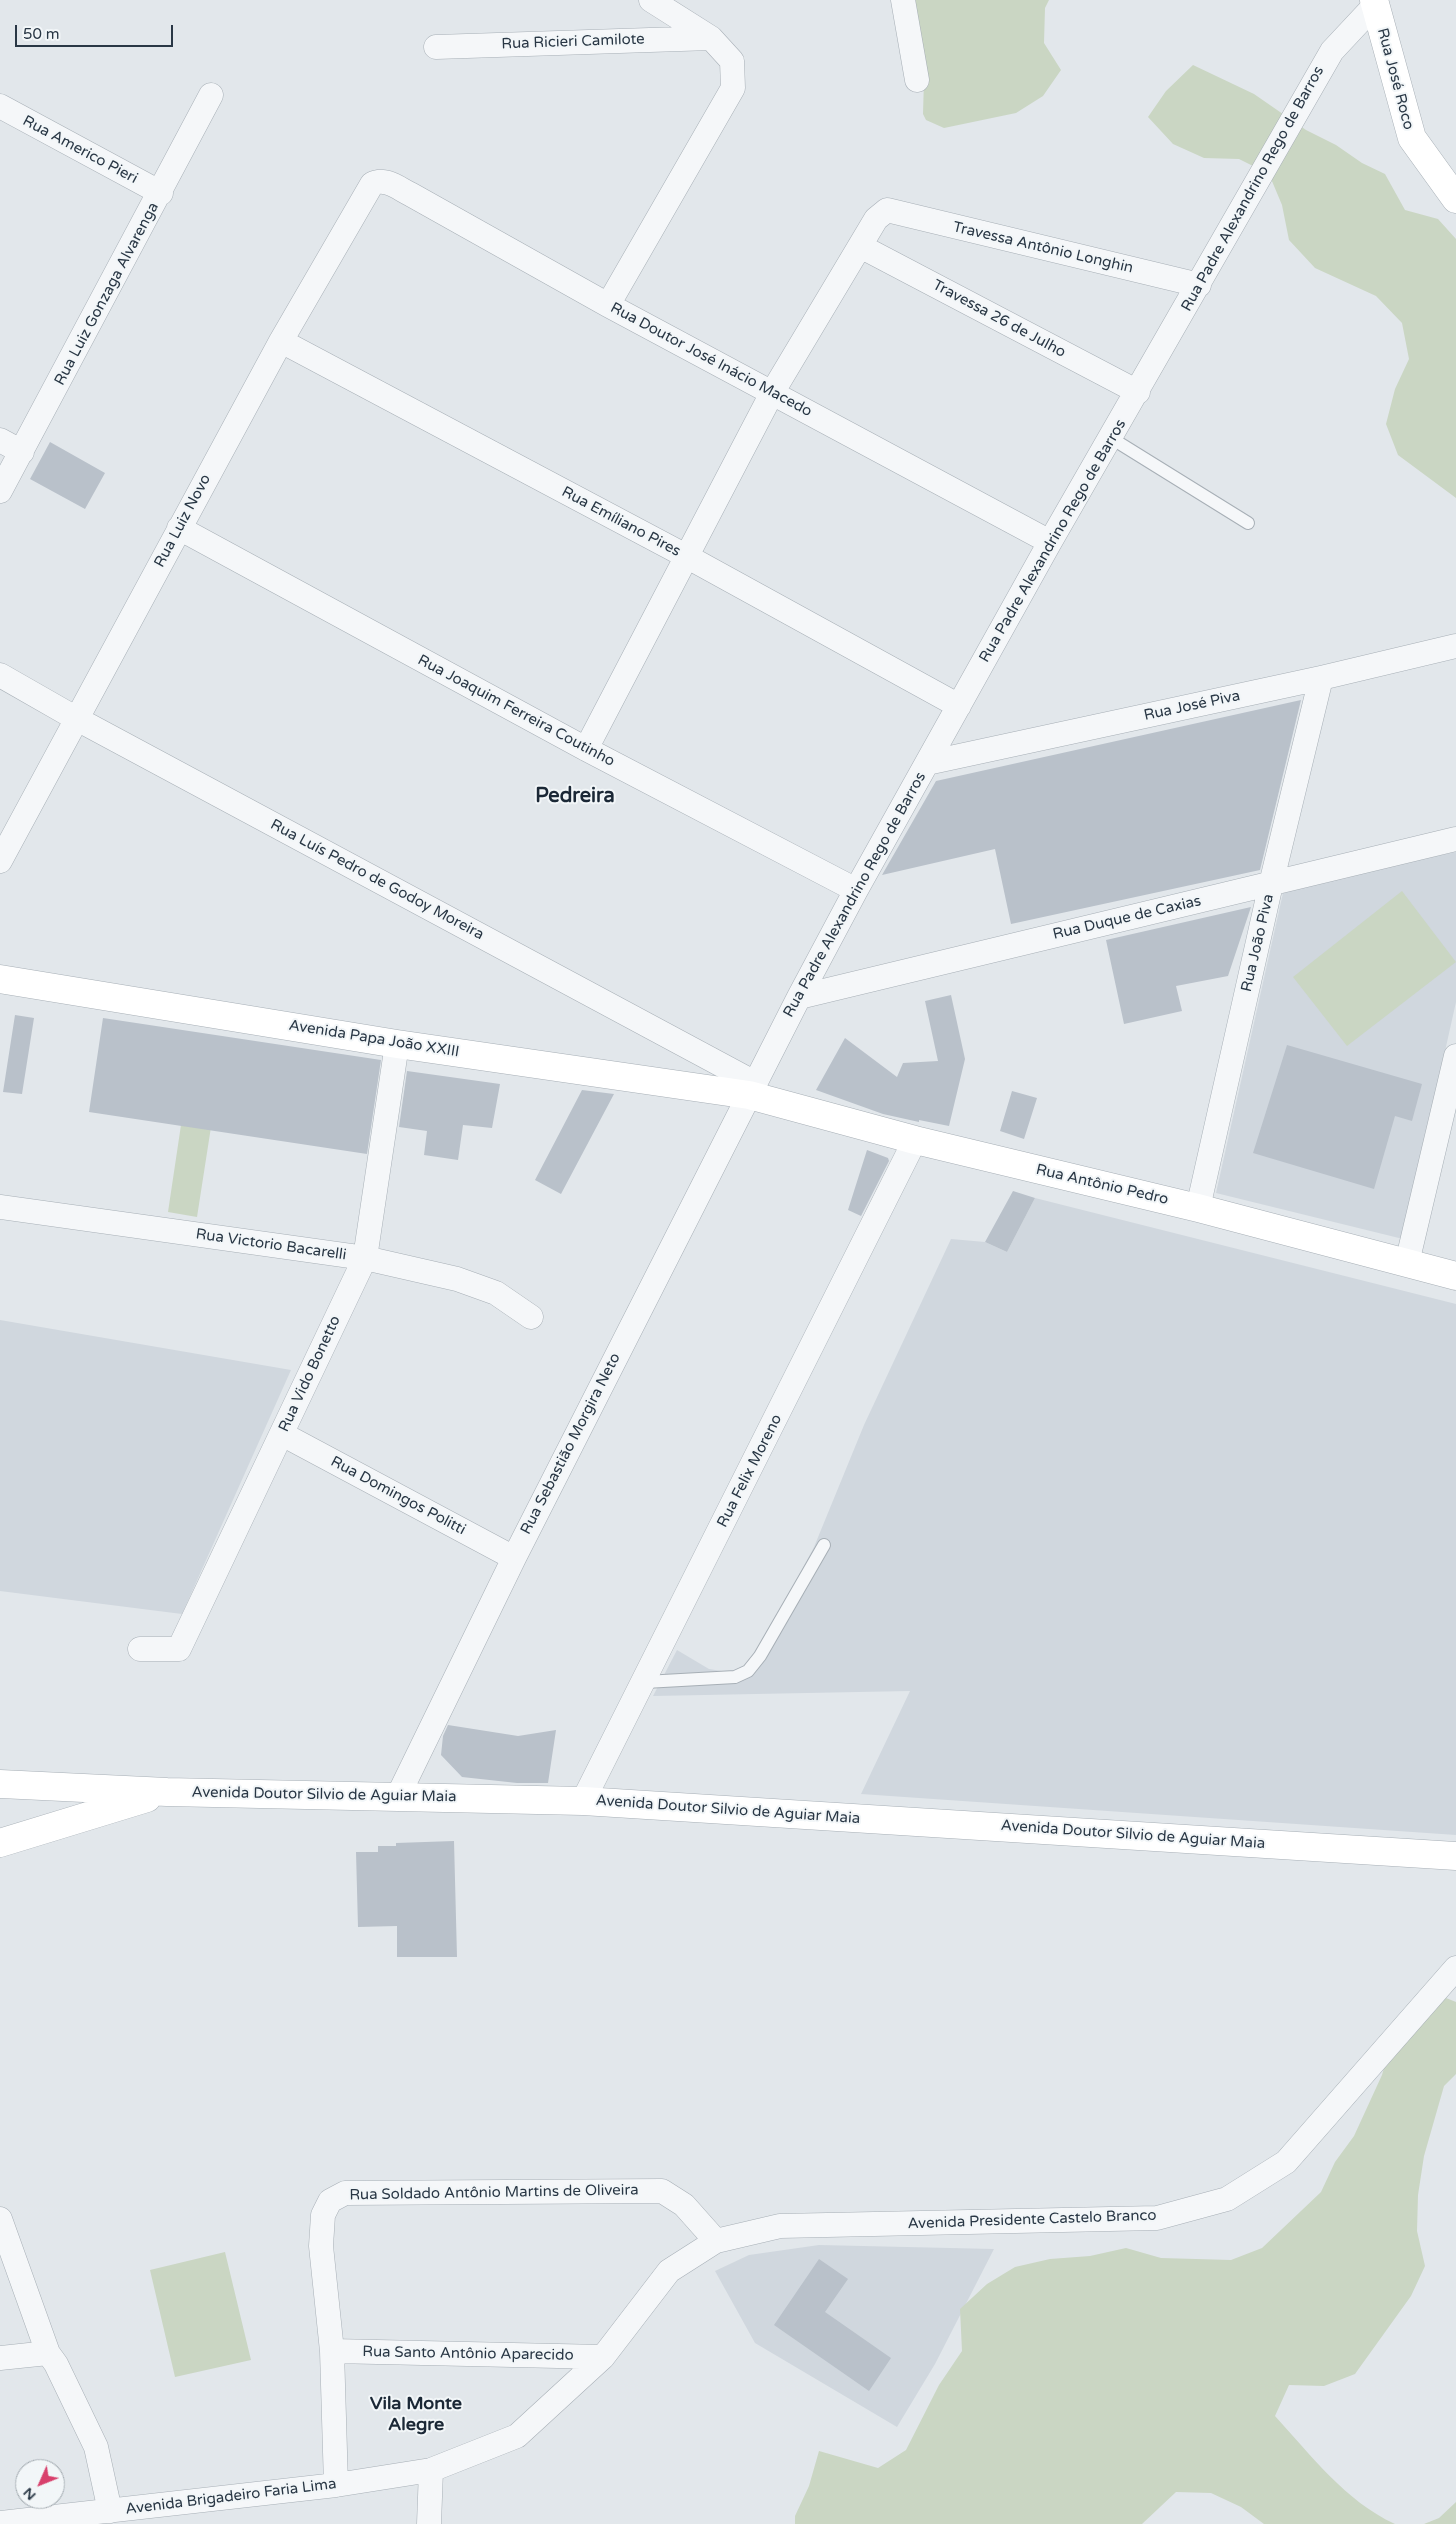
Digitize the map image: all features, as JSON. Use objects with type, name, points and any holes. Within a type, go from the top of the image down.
[{"type":"main road","name":"Rua José Roco","points":[[1374,2],[1412,138],[1456,199]]},
{"type":"main road","name":"Avenida Papa João XXIII","points":[[0,979],[397,1044],[752,1089]]},
{"type":"main road","name":"Rua Antônio Pedro","points":[[752,1089],[915,1140],[1198,1208],[1456,1276]]},
{"type":"main road","name":"Avenida Doutor Silvio de Aguiar Maia","points":[[0,1784],[167,1792],[583,1801],[1456,1856]]},
{"type":"main road","points":[[52,1787],[52,1827]]},
{"type":"main road","points":[[0,1843],[167,1792]]},
{"type":"street","points":[[608,305],[733,88],[732,60],[711,38],[651,0]]},
{"type":"street","points":[[903,0],[917,80]]},
{"type":"street","name":"Rua Padre Alexandrino Rego de Barros","points":[[752,1089],[798,997],[856,890],[1050,542],[1138,392],[1332,51],[1374,2]]},
{"type":"street","name":"Rua Ricieri Camilote","points":[[436,47],[711,38]]},
{"type":"street","name":"Rua Luiz Gonzaga Alvarenga","points":[[0,491],[211,95]]},
{"type":"street","name":"Rua Americo Pieri","points":[[0,106],[161,192]]},
{"type":"street","name":"Rua Doutor José Inácio Macedo","points":[[372,184],[378,181],[386,182],[608,305],[1050,542]]},
{"type":"street","name":"Rua Luiz Novo","points":[[0,861],[281,341],[372,184]]},
{"type":"street","name":"Travessa Antônio Longhin","points":[[860,246],[876,219],[887,210],[1199,285]]},
{"type":"street","points":[[586,749],[772,393],[860,246]]},
{"type":"street","name":"Travessa 26 de Julho","points":[[860,246],[1138,392]]},
{"type":"street","name":"Rua Emíliano Pires","points":[[281,341],[686,556],[959,706]]},
{"type":"street","points":[[0,440],[22,452]]},
{"type":"street","name":"Rua Joaquim Ferreira Coutinho","points":[[179,528],[586,749],[856,890]]},
{"type":"street","name":"Rua José Piva","points":[[927,763],[1321,678],[1456,646]]},
{"type":"street","name":"Rua Luís Pedro de Godoy Moreira","points":[[0,675],[752,1089]]},
{"type":"street","name":"Rua João Piva","points":[[1198,1208],[1271,884],[1321,678]]},
{"type":"street","name":"Rua Duque de Caxias","points":[[798,997],[1456,839]]},
{"type":"street","name":"Rua Vido Bonetto","points":[[140,1649],[180,1649],[364,1258],[397,1044]]},
{"type":"street","points":[[1407,1263],[1456,1056]]},
{"type":"street","name":"Rua Sebastião Morgira Neto","points":[[398,1796],[514,1558],[752,1089]]},
{"type":"street","name":"Rua Felix Moreno","points":[[583,1801],[645,1682],[915,1140]]},
{"type":"street","name":"Rua Victorio Bacarelli","points":[[0,1207],[364,1258],[457,1279],[496,1293],[531,1317]]},
{"type":"street","name":"Rua Domingos Politti","points":[[282,1434],[514,1558]]},
{"type":"street","name":"Avenida Presidente Castelo Branco","points":[[669,2271],[716,2241],[780,2226],[1157,2218],[1227,2199],[1286,2162],[1456,1968]]},
{"type":"street","name":"Rua Soldado Antônio Martins de Oliveira","points":[[336,2485],[332,2351],[321,2246],[323,2215],[330,2201],[345,2193],[662,2191],[684,2205],[716,2241]]},
{"type":"street","points":[[0,2219],[48,2352],[56,2364],[96,2447],[110,2511]]},
{"type":"street","name":"Avenida Presidente Castelo Branco","points":[[432,2470],[517,2436],[603,2357],[669,2271],[698,2222]]},
{"type":"street","name":"Rua Santo Antônio Aparecido","points":[[332,2351],[603,2357]]},
{"type":"street","points":[[0,2358],[48,2352]]},
{"type":"street","points":[[429,2524],[432,2470]]},
{"type":"street","name":"Avenida Brigadeiro Faria Lima","points":[[0,2523],[33,2522],[110,2511],[336,2485],[432,2470]]},
{"type":"lane","points":[[1111,438],[1248,523]]},
{"type":"lane","points":[[645,1682],[735,1677],[748,1671],[760,1656],[824,1544]]},
{"type":"shaded area","points":[[1456,852],[1456,1002],[1403,1239],[1216,1193],[1283,893],[1292,885]]},
{"type":"shaded area","points":[[1035,1198],[1456,1304],[1456,1835],[861,1794],[910,1691],[653,1696],[677,1650],[709,1669],[734,1673],[754,1659],[814,1547],[864,1425],[951,1239],[985,1242],[1007,1252]]},
{"type":"shaded area","points":[[0,1320],[291,1370],[182,1614],[0,1591]]},
{"type":"shaded area","points":[[819,2245],[994,2249],[935,2364],[897,2427],[755,2343],[715,2271],[749,2255]]},
{"type":"green space","points":[[895,0],[1049,0],[1045,8],[1044,43],[1061,70],[1043,96],[1016,113],[944,128],[926,120],[923,114],[924,79]]},
{"type":"green space","points":[[1193,65],[1254,94],[1306,130],[1336,145],[1362,163],[1385,174],[1405,210],[1438,219],[1456,239],[1456,498],[1398,455],[1386,424],[1395,389],[1409,359],[1402,323],[1376,296],[1315,268],[1289,240],[1282,205],[1269,174],[1239,159],[1204,158],[1173,144],[1148,117],[1166,91]]},
{"type":"green space","points":[[1402,891],[1456,962],[1347,1046],[1293,977]]},
{"type":"green space","points":[[225,1037],[197,1217],[168,1212],[181,1125]]},
{"type":"green space","points":[[1446,1998],[1456,2002],[1456,2074],[1444,2086],[1424,2156],[1418,2195],[1417,2231],[1425,2266],[1411,2296],[1355,2374],[1324,2386],[1289,2385],[1275,2416],[1345,2490],[1360,2503],[1395,2524],[1264,2524],[1241,2507],[1211,2493],[1176,2492],[1142,2524],[795,2524],[795,2516],[809,2486],[819,2451],[878,2468],[906,2450],[939,2385],[962,2351],[960,2309],[987,2284],[1015,2267],[1050,2259],[1090,2256],[1126,2248],[1161,2258],[1231,2260],[1262,2248],[1321,2192],[1335,2162],[1354,2136],[1382,2075],[1392,2040],[1419,2014]]},
{"type":"green space","points":[[225,2252],[251,2360],[175,2377],[150,2270]]},
{"type":"green space","points":[[1456,2502],[1456,2524],[1424,2524],[1439,2518]]},
{"type":"building","points":[[50,442],[105,473],[85,509],[30,479]]},
{"type":"building","points":[[1301,700],[1260,870],[1011,924],[995,849],[882,875],[936,781]]},
{"type":"building","points":[[1251,907],[1228,976],[1176,986],[1182,1011],[1124,1024],[1106,940]]},
{"type":"building","points":[[951,995],[965,1059],[949,1126],[883,1114],[816,1090],[845,1038],[897,1077],[903,1063],[938,1061],[925,1001]]},
{"type":"building","points":[[15,1015],[34,1018],[22,1094],[3,1092]]},
{"type":"building","points":[[103,1018],[381,1060],[367,1154],[89,1112]]},
{"type":"building","points":[[1287,1045],[1422,1084],[1412,1121],[1395,1116],[1374,1189],[1253,1153]]},
{"type":"building","points":[[407,1071],[500,1084],[492,1128],[463,1125],[458,1160],[424,1155],[427,1131],[399,1127]]},
{"type":"building","points":[[582,1090],[614,1094],[561,1194],[535,1180]]},
{"type":"building","points":[[1012,1091],[1037,1098],[1024,1139],[1000,1131]]},
{"type":"building","points":[[867,1150],[888,1158],[889,1161],[861,1216],[848,1210]]},
{"type":"building","points":[[1013,1191],[1035,1198],[1007,1252],[985,1242]]},
{"type":"building","points":[[448,1725],[518,1736],[556,1730],[548,1783],[517,1783],[462,1777],[441,1755],[443,1736]]},
{"type":"building","points":[[454,1841],[457,1957],[397,1957],[397,1926],[358,1927],[356,1852],[378,1852],[378,1846],[396,1846],[396,1843]]},
{"type":"building","points":[[819,2259],[848,2279],[825,2312],[891,2358],[869,2391],[774,2325]]},
{"type":"district","name":"Pedreira","points":[[575,797]]},
{"type":"district","name":"Vila Monte Alegre","points":[[416,2414]]}]
